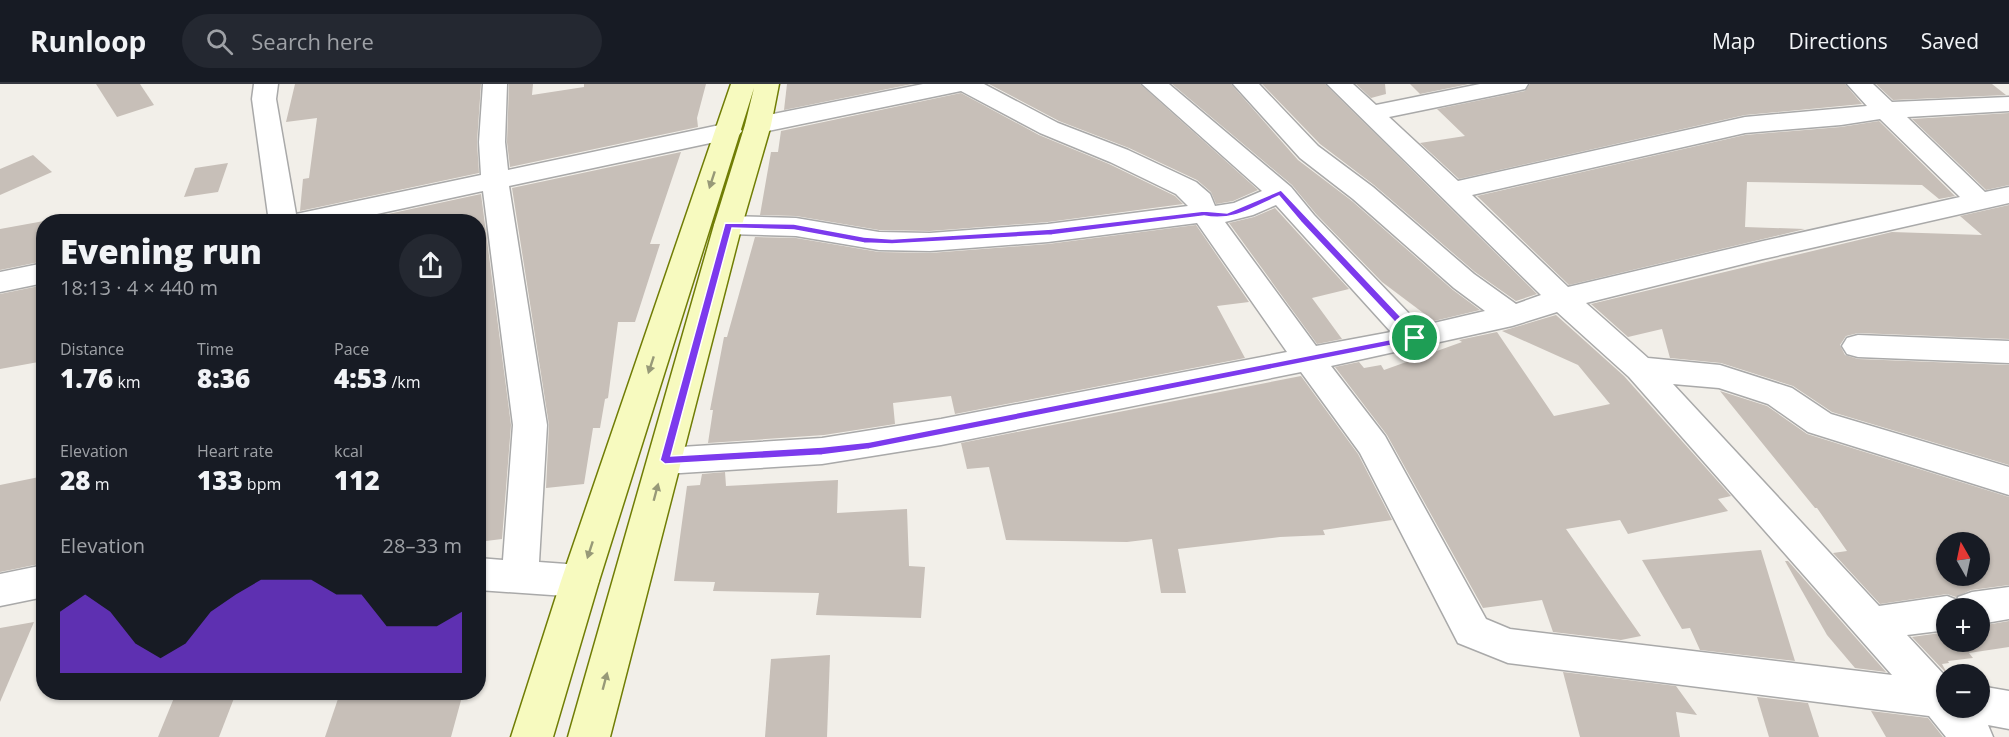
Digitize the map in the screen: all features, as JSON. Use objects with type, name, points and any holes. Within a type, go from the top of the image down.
[{"type":"main road","points":[[590,737],[728,225],[743,128],[743,84]]},
{"type":"main road","points":[[532,737],[580,581],[743,128],[767,84]]},
{"type":"street","points":[[266,84],[264,99],[282,214]]},
{"type":"street","points":[[495,84],[492,142],[495,179],[530,425],[520,577]]},
{"type":"street","points":[[335,214],[959,84]]},
{"type":"street","points":[[966,84],[1049,128],[1119,156],[1186,188],[1200,200],[1204,213],[1308,359],[1373,445],[1472,631],[1509,646],[1936,703]]},
{"type":"street","points":[[1154,84],[1281,192],[1304,221],[1415,338]]},
{"type":"street","points":[[1245,84],[1309,152],[1363,193],[1464,281],[1512,316]]},
{"type":"street","points":[[1339,84],[1562,299],[1640,369],[1936,694]]},
{"type":"street","points":[[1369,114],[1515,84]]},
{"type":"street","points":[[1859,84],[1994,198]]},
{"type":"street","points":[[1452,191],[1745,124],[1841,117],[1888,110],[2009,104]]},
{"type":"street","points":[[728,225],[794,227],[864,240],[892,242],[1052,232],[1204,213],[1229,215],[1281,192]]},
{"type":"street","points":[[665,460],[869,446],[1415,338],[1512,316],[1562,299],[1763,250],[1994,198]]},
{"type":"street","points":[[0,282],[36,275]]},
{"type":"street","points":[[1858,346],[2009,352]]},
{"type":"street","points":[[1640,369],[1720,377],[1780,396],[1820,423],[2009,481]]},
{"type":"street","points":[[486,575],[580,581]]},
{"type":"street","points":[[0,590],[36,583]]},
{"type":"street","points":[[1990,606],[2009,603]]},
{"type":"street","points":[[1870,624],[1936,615]]},
{"type":"street","points":[[1990,707],[2009,710]]},
{"type":"street","points":[[1956,718],[1972,737]]},
{"type":"building","points":[[96,84],[140,84],[154,105],[117,117]]},
{"type":"building","points":[[295,84],[481,84],[477,142],[479,173],[300,211],[303,179],[309,178],[317,118],[286,122]]},
{"type":"building","points":[[509,84],[533,84],[532,95],[584,87],[584,84],[706,84],[697,118],[698,127],[510,167],[507,142]]},
{"type":"building","points":[[787,84],[912,84],[784,110]]},
{"type":"building","points":[[989,84],[1140,84],[1258,190],[1233,201],[1216,204],[1211,192],[1197,180],[1129,148],[1059,121]]},
{"type":"building","points":[[1172,84],[1231,84],[1298,160],[1352,201],[1453,290],[1480,310],[1434,321],[1382,282],[1316,214],[1292,185]]},
{"type":"building","points":[[1262,84],[1325,84],[1537,294],[1516,301],[1475,272],[1374,185],[1320,144]]},
{"type":"building","points":[[1356,84],[1385,84],[1386,94],[1371,98]]},
{"type":"building","points":[[1410,84],[1469,84],[1420,94]]},
{"type":"building","points":[[1530,84],[1845,84],[1862,104],[1745,115],[1459,179],[1420,143],[1465,136],[1437,109],[1525,91]]},
{"type":"building","points":[[1876,84],[1992,84],[2006,95],[1893,100]]},
{"type":"building","points":[[961,93],[1039,135],[1109,164],[1175,196],[1183,204],[1048,222],[930,231],[879,230],[796,216],[760,215],[771,152],[778,152],[781,131]]},
{"type":"building","points":[[2009,113],[2009,185],[1986,190],[1912,119]]},
{"type":"building","points":[[1879,121],[1955,196],[1939,199],[1922,185],[1747,182],[1745,227],[1805,229],[1569,285],[1477,196],[1745,135],[1841,127]]},
{"type":"building","points":[[681,152],[650,244],[660,244],[635,322],[618,322],[608,398],[605,399],[600,428],[593,428],[584,484],[546,488],[549,425],[512,188]]},
{"type":"building","points":[[33,155],[52,172],[0,195],[0,169]]},
{"type":"building","points":[[228,163],[218,192],[184,197],[195,168]]},
{"type":"building","points":[[481,194],[484,214],[388,214]]},
{"type":"building","points":[[2009,205],[2009,339],[1858,333],[1846,336],[1840,345],[1845,355],[1858,359],[2009,365],[2009,465],[1832,412],[1793,386],[1721,363],[1670,358],[1662,329],[1628,337],[1591,304],[1892,232],[1982,235],[1960,216]]},
{"type":"building","points":[[1275,208],[1349,289],[1312,298],[1342,339],[1317,344],[1229,223],[1254,217]]},
{"type":"building","points":[[36,222],[36,263],[0,270],[0,229]]},
{"type":"building","points":[[1196,225],[1249,302],[1217,306],[1245,358],[955,414],[951,396],[893,403],[895,424],[824,435],[708,443],[713,410],[710,410],[724,337],[727,337],[755,237],[796,238],[879,252],[930,253],[1048,244]]},
{"type":"building","points":[[486,232],[511,425],[502,539],[486,541]]},
{"type":"building","points":[[36,287],[36,362],[0,369],[0,294]]},
{"type":"building","points":[[1556,315],[1624,376],[1731,496],[1718,499],[1728,511],[1628,534],[1620,520],[1566,529],[1641,636],[1621,640],[1553,632],[1542,600],[1483,608],[1387,435],[1335,367],[1359,362],[1364,368],[1381,365],[1384,370],[1462,342],[1459,340],[1497,332],[1554,416],[1610,404],[1578,365],[1502,331]]},
{"type":"building","points":[[1301,376],[1358,454],[1392,520],[1323,530],[1325,535],[1280,537],[1178,549],[1186,593],[1161,593],[1152,539],[1127,542],[1006,540],[989,467],[967,469],[961,443]]},
{"type":"building","points":[[1720,391],[1767,406],[1807,434],[2009,497],[2009,585],[1971,590],[1956,597],[1947,594],[1880,604],[1833,553],[1847,551],[1817,508]]},
{"type":"building","points":[[725,472],[726,486],[838,480],[837,513],[907,509],[909,566],[925,567],[921,618],[816,615],[819,593],[713,591],[715,582],[674,581],[687,486],[700,485],[702,474]]},
{"type":"building","points":[[36,478],[36,565],[0,572],[0,485]]},
{"type":"building","points":[[1761,550],[1795,661],[1700,650],[1690,628],[1682,629],[1642,560]]},
{"type":"building","points":[[1785,561],[1788,561],[1886,672],[1855,668],[1827,635]]},
{"type":"building","points":[[2009,621],[2009,647],[1990,650],[1990,624]]},
{"type":"building","points":[[34,622],[0,702],[0,628]]},
{"type":"building","points":[[1936,634],[1936,652],[1976,652],[1969,653],[1973,658],[1938,664],[1912,637]]},
{"type":"building","points":[[830,655],[827,737],[765,737],[771,659]]},
{"type":"building","points":[[1563,672],[1676,686],[1697,715],[1676,712],[1680,737],[1580,737]]},
{"type":"building","points":[[1757,697],[1808,703],[1819,737],[1769,737]]},
{"type":"building","points":[[173,700],[233,700],[219,737],[158,737]]},
{"type":"building","points":[[338,700],[461,700],[451,737],[325,737]]},
{"type":"building","points":[[1871,711],[1928,718],[1943,737],[1886,737]]},
{"type":"route","points":[[1281,192],[1304,221],[1415,338],[869,446],[665,460],[728,225],[794,227],[864,240],[892,242],[971,238],[1052,232],[1204,213],[1229,215],[1281,192]]}]
